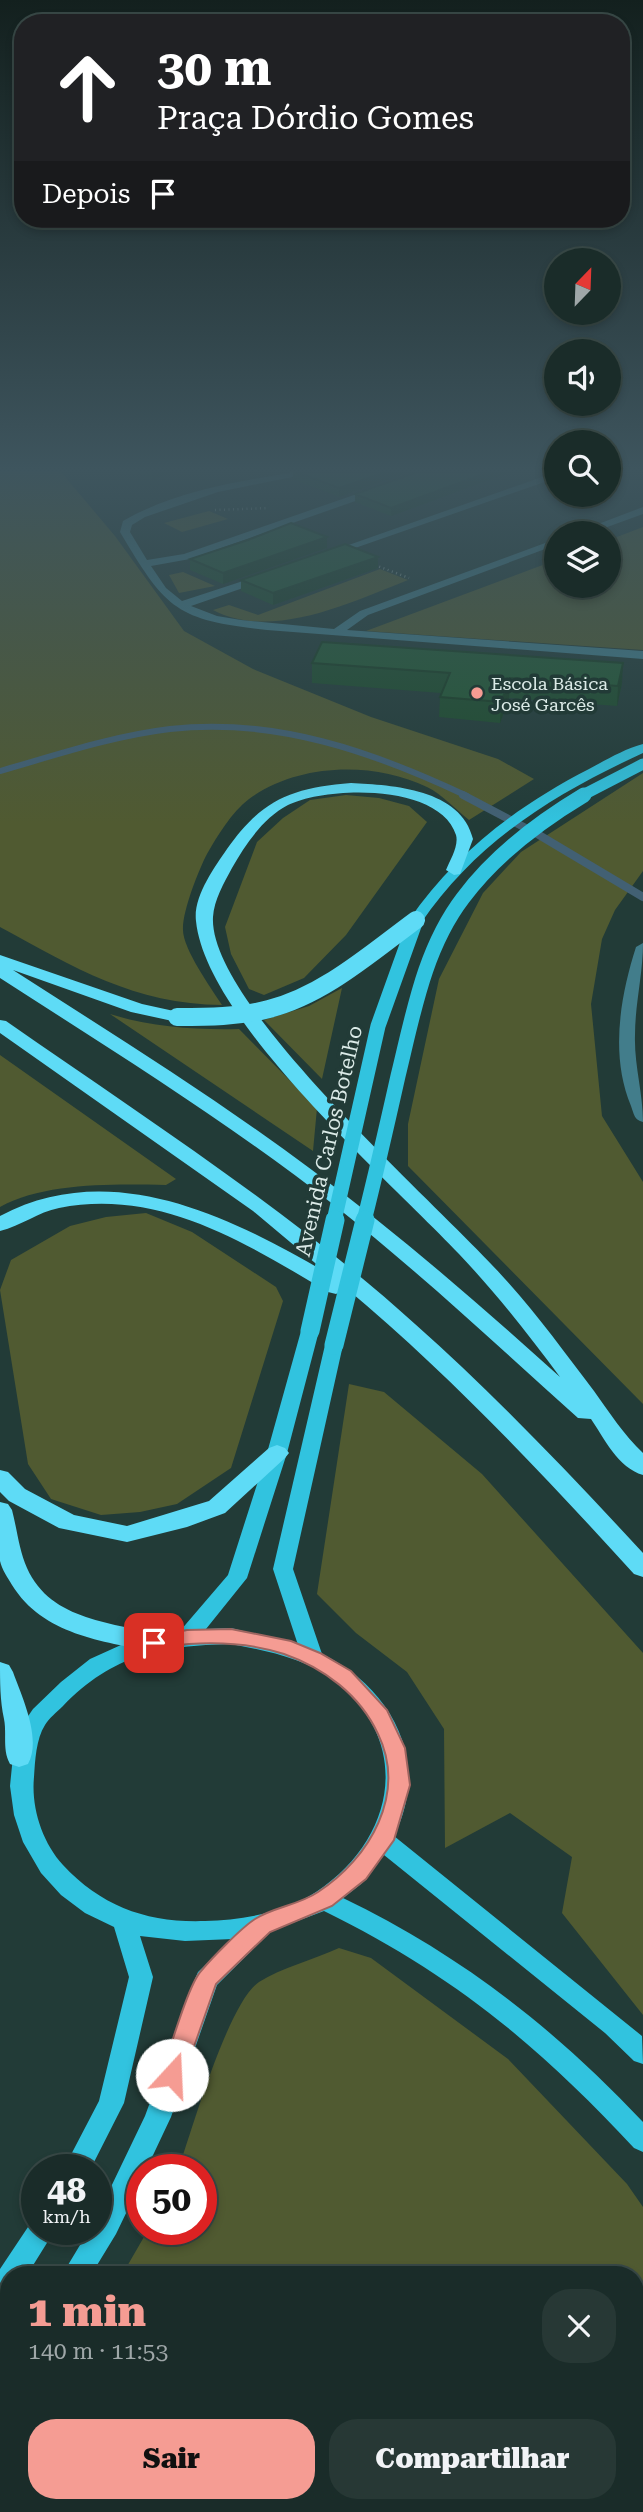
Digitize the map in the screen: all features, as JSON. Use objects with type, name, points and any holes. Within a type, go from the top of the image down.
[{"type":"highway","points":[[454,870],[463,850],[464,835],[452,815],[428,800],[392,790],[349,786],[310,792],[281,802],[245,832],[214,883],[204,920],[217,967],[244,1010],[302,1079],[497,1282],[624,1447]]},
{"type":"highway","points":[[0,960],[137,1008],[177,1017],[223,1017],[270,1009],[294,1000],[341,972],[416,920]]},
{"type":"highway","points":[[0,970],[202,1101],[305,1174],[425,1269],[643,1467]]},
{"type":"highway","points":[[0,1025],[260,1207],[407,1328],[559,1476],[643,1568]]},
{"type":"highway","points":[[0,1226],[16,1214],[54,1203],[88,1197],[144,1199],[194,1212],[244,1234],[407,1328]]},
{"type":"highway","points":[[0,1478],[17,1495],[68,1522],[127,1534],[178,1521],[217,1507],[277,1453]]},
{"type":"highway","points":[[0,1510],[17,1572],[37,1602],[68,1623],[154,1643]]},
{"type":"highway","points":[[0,1672],[17,1719],[19,1757]]},
{"type":"main road","name":"Avenida Carlos Botelho","points":[[187,1637],[237,1577],[277,1453],[310,1331],[378,1026],[416,920],[454,870],[503,829],[554,793],[599,767],[643,748]]},
{"type":"main road","points":[[313,1658],[283,1569],[418,999],[446,928],[461,900],[513,847],[586,794],[643,764]]},
{"type":"main road","points":[[231,1636],[284,1646],[313,1658],[344,1676],[377,1710],[395,1748],[400,1785],[383,1840],[359,1872],[324,1900],[262,1926],[191,1933],[124,1921],[72,1895],[41,1865],[25,1839],[14,1800],[19,1757],[34,1723],[75,1679],[115,1656],[154,1643],[187,1637],[231,1636]]},
{"type":"main road","points":[[383,1840],[435,1886],[507,1938],[624,2032],[643,2053]]},
{"type":"main road","points":[[324,1900],[394,1934],[472,1984],[519,2020],[590,2084],[643,2140]]},
{"type":"main road","points":[[84,2154],[111,2103],[141,1977],[124,1921]]},
{"type":"main road","points":[[82,2266],[107,2225],[158,2117],[207,1979],[262,1926]]},
{"type":"main road","points":[[17,2266],[32,2245]]},
{"type":"street","points":[[163,589],[167,595],[194,612],[223,621],[336,632],[643,654]]},
{"type":"street","points":[[183,605],[228,589]]},
{"type":"street","points":[[336,632],[364,613],[427,589]]},
{"type":"street","points":[[643,947],[637,964],[626,1025],[634,1099],[643,1117]]},
{"type":"green space","points":[[0,589],[154,589],[184,631],[253,669],[371,717],[498,759],[534,779],[469,820],[427,787],[383,773],[360,770],[336,770],[290,778],[249,799],[220,832],[207,854],[183,922],[184,938],[188,947],[222,1005],[190,1003],[133,991],[80,969],[0,927]]},
{"type":"green space","points":[[177,589],[198,589],[179,593]]},
{"type":"green space","points":[[326,589],[384,589],[312,615],[286,620],[236,619],[213,610],[229,605],[258,615]]},
{"type":"green space","points":[[478,589],[544,589],[544,598],[621,598],[621,589],[643,589],[643,650],[366,631]]},
{"type":"green space","points":[[643,773],[643,871],[615,910],[602,939],[591,1004],[602,1116],[643,1182],[643,1404],[408,1166],[408,1124],[439,979],[483,893],[521,852]]},
{"type":"green space","points":[[346,795],[379,798],[409,806],[427,822],[346,935],[304,978],[264,995],[249,989],[231,954],[225,927],[257,842],[283,818],[310,800]]},
{"type":"green space","points":[[342,988],[322,1079],[264,1020],[309,1006]]},
{"type":"green space","points":[[110,1014],[173,1027],[239,1029],[317,1108],[313,1151]]},
{"type":"green space","points":[[0,1055],[176,1179],[166,1185],[103,1185],[59,1189],[18,1199],[0,1207]]},
{"type":"green space","points":[[146,1213],[192,1232],[276,1287],[283,1301],[231,1468],[177,1504],[140,1512],[101,1515],[51,1499],[28,1464],[0,1290],[11,1260],[70,1226],[106,1217]]},
{"type":"green space","points":[[349,1384],[384,1392],[482,1474],[643,1653],[643,2015],[562,1913],[572,1857],[510,1813],[445,1848],[444,1729],[407,1672],[356,1633],[317,1594]]},
{"type":"green space","points":[[339,1948],[371,1958],[508,2059],[627,2184],[643,2207],[643,2266],[127,2266],[139,2245],[217,2245],[217,2154],[183,2154],[223,2040],[247,1994],[268,1977]]},
{"type":"building","points":[[264,589],[284,589],[273,593]]},
{"type":"building","points":[[322,642],[623,663],[618,686],[510,678],[501,702],[440,697],[450,673],[312,663]]},
{"type":"waterway","points":[[0,771],[148,732],[209,727],[248,728],[286,733],[360,752],[467,796]]},
{"type":"waterway","points":[[463,795],[539,835],[643,897]]},
{"type":"place","name":"Escola Básica José Garcês","points":[[477,693]]},
{"type":"route","points":[[154,1643],[187,1637],[231,1636],[284,1646],[313,1658],[344,1676],[377,1710],[395,1748],[400,1785],[383,1840],[359,1872],[324,1900],[262,1926],[207,1979],[172,2075]]}]
